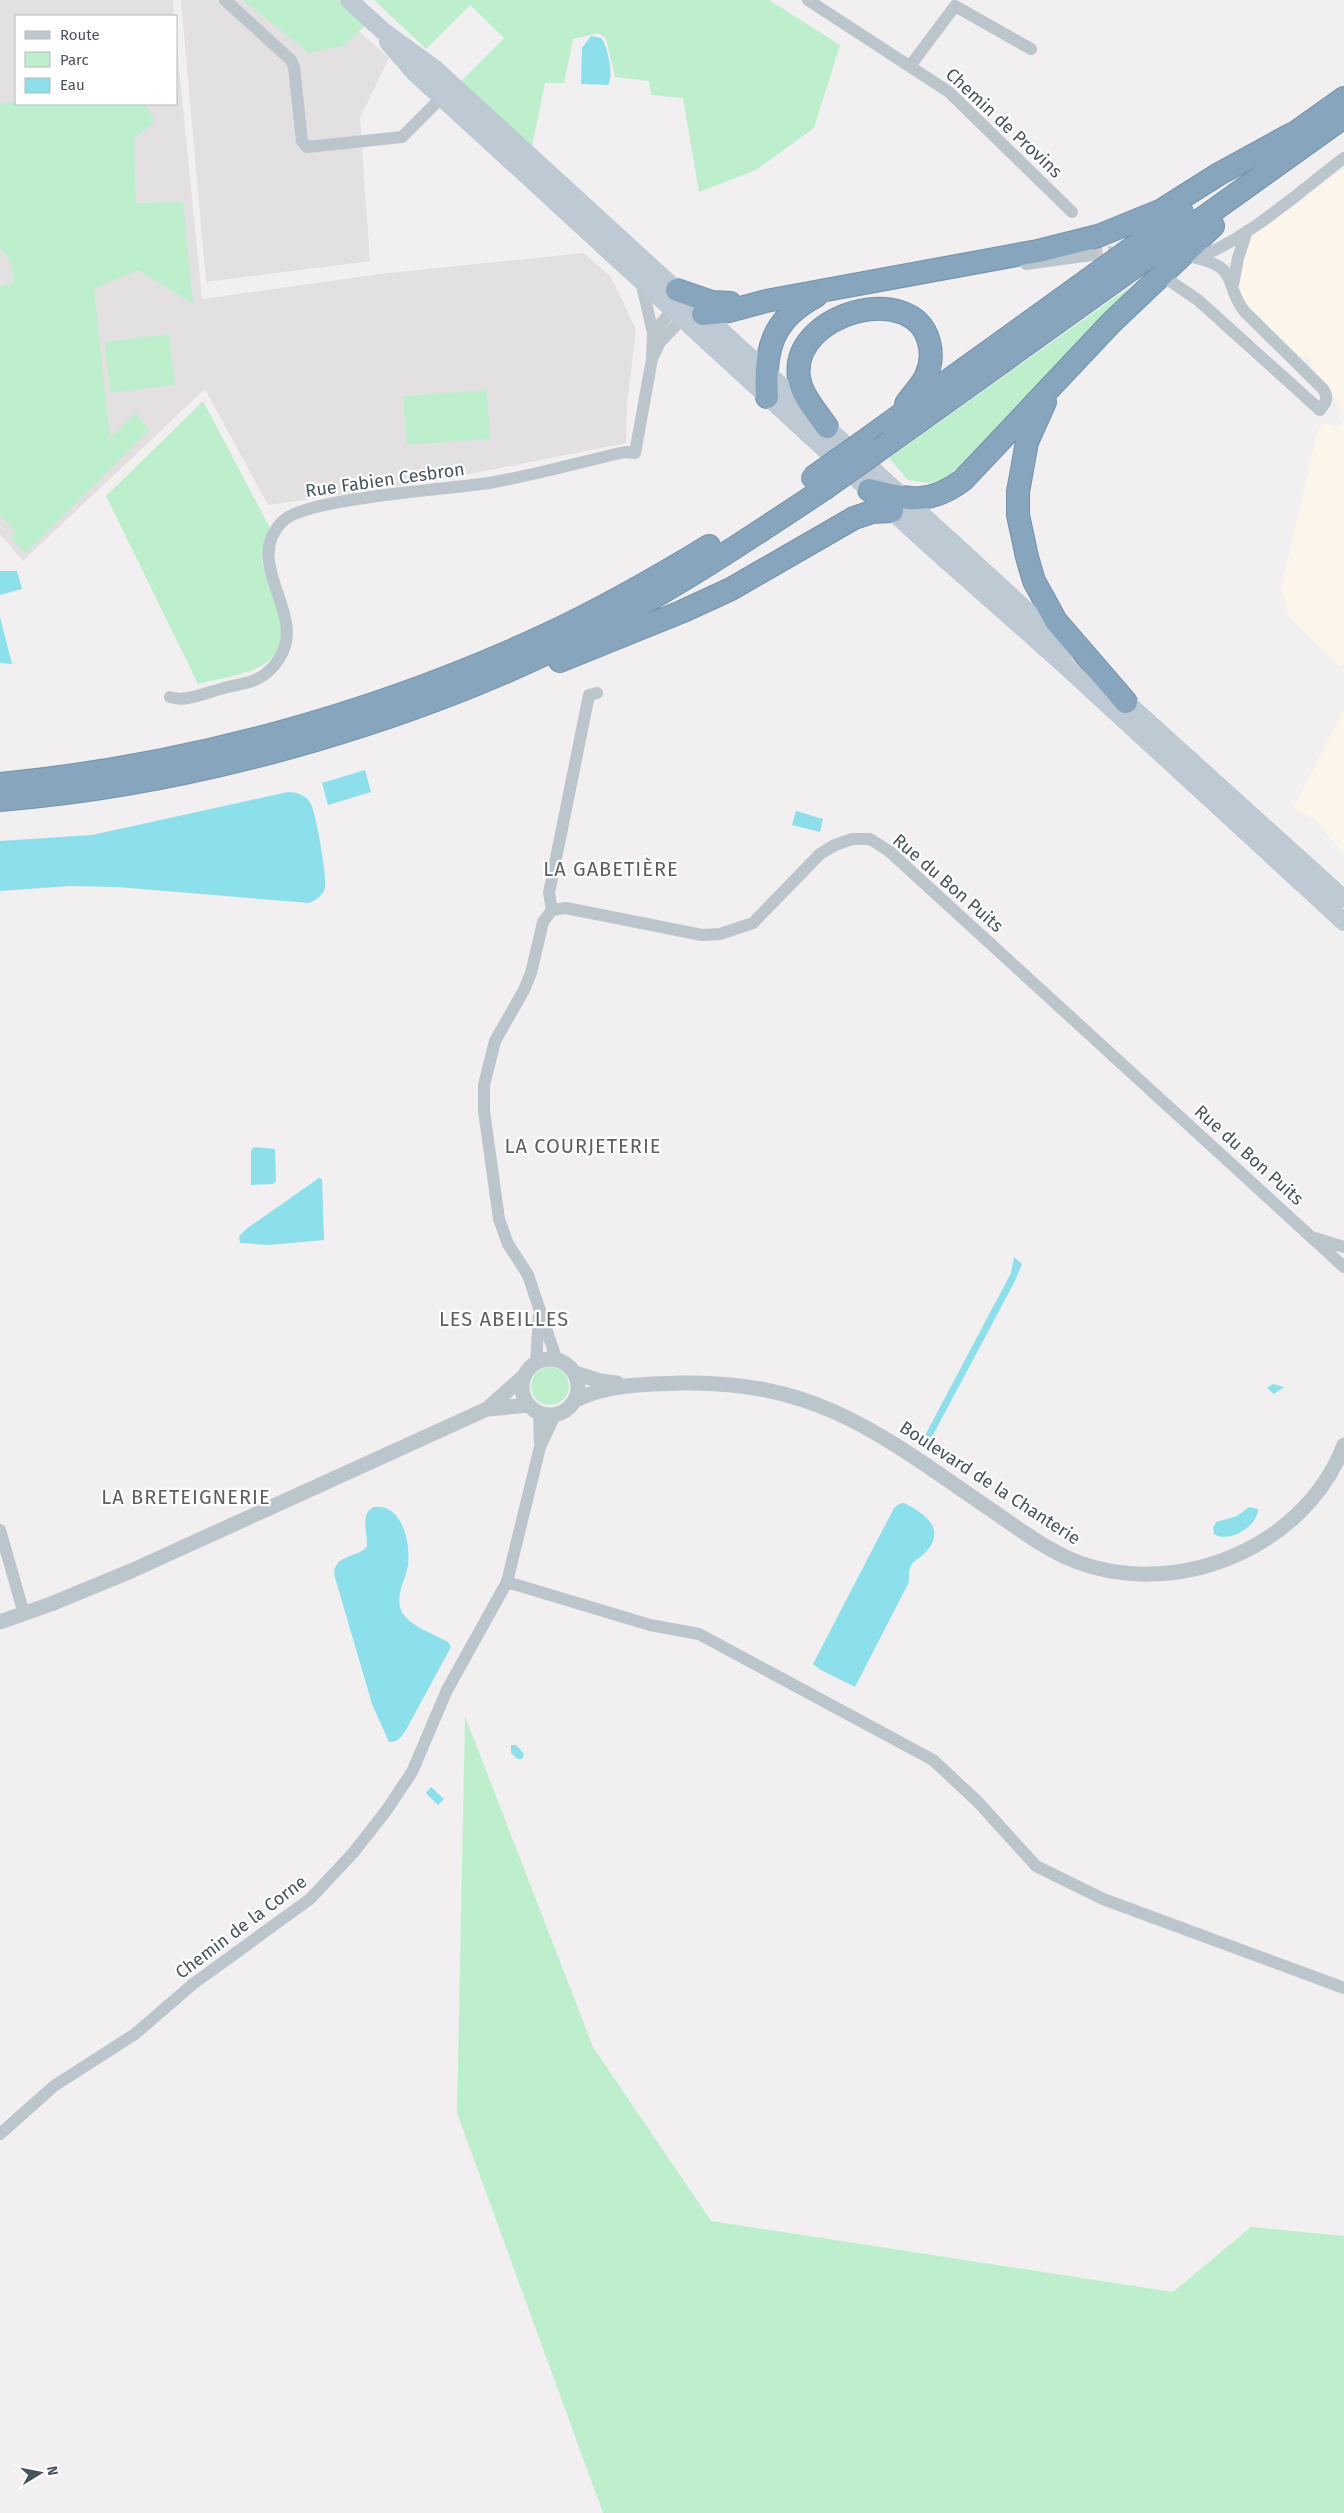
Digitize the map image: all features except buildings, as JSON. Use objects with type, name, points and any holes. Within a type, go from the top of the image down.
[{"type":"highway","points":[[0,800],[97,789],[186,772],[372,722],[478,684],[618,617],[727,553],[887,431],[1201,198],[1344,98]]},
{"type":"highway","points":[[887,431],[1254,181],[1344,117]]},
{"type":"highway","points":[[684,309],[728,311],[766,301],[1073,243],[1134,223],[1162,210],[1219,174],[1292,134]]},
{"type":"highway","points":[[478,684],[528,673],[681,612],[731,589],[854,518],[898,504],[946,492],[963,480],[1111,323],[1170,274],[1254,181]]},
{"type":"highway","points":[[767,397],[765,371],[769,348],[784,319],[802,303],[828,289]]},
{"type":"highway","points":[[684,309],[722,303],[766,301]]},
{"type":"highway","points":[[826,427],[805,394],[799,378],[799,361],[804,346],[815,334],[841,317],[863,310],[896,310],[907,314],[919,324],[928,335],[931,349],[926,375],[887,431]]},
{"type":"highway","points":[[1056,381],[1027,442],[1018,492],[1022,537],[1034,581],[1044,602],[1060,626],[1126,702]]},
{"type":"highway","points":[[0,784],[95,774],[259,738],[358,708],[475,667],[613,602],[818,483]]},
{"type":"highway","points":[[869,490],[898,504]]},
{"type":"main road","points":[[349,0],[373,23],[406,64],[641,281],[684,309],[765,371],[826,427],[898,504],[1060,661],[1268,842],[1344,899]]},
{"type":"main road","points":[[373,23],[430,64],[684,309],[767,397],[869,490]]},
{"type":"main road","points":[[898,504],[1126,702],[1268,842],[1344,922]]},
{"type":"street","points":[[225,0],[293,63],[302,141],[307,147],[402,137],[442,97]]},
{"type":"street","name":"Chemin de Provins","points":[[808,0],[949,92],[1072,212]]},
{"type":"street","points":[[910,66],[955,6],[1031,49]]},
{"type":"street","points":[[1196,258],[1219,265],[1233,285],[1237,301],[1245,312],[1323,389],[1327,397],[1320,410],[1170,274],[1196,258],[1219,248],[1247,231],[1344,158]]},
{"type":"street","points":[[1233,285],[1238,258],[1247,231]]},
{"type":"street","points":[[947,268],[953,275],[957,276],[1091,255]]},
{"type":"street","points":[[641,281],[653,333],[652,359]]},
{"type":"street","points":[[653,333],[661,321],[684,309]]},
{"type":"street","points":[[652,359],[660,342],[684,309]]},
{"type":"street","name":"Rue Fabien Cesbron","points":[[170,697],[183,700],[255,680],[270,670],[281,656],[287,640],[288,624],[269,569],[268,551],[273,534],[291,514],[320,506],[491,482],[625,452],[635,453],[652,359]]},
{"type":"street","points":[[556,1358],[528,1275],[508,1244],[499,1219],[484,1111],[484,1086],[495,1041],[524,990],[543,922],[552,910],[550,893],[578,740],[589,695],[597,693]]},
{"type":"street","name":"Rue du Bon Puits","points":[[552,910],[566,908],[702,935],[720,934],[753,923],[820,854],[835,845],[852,839],[870,839],[889,851],[1312,1237],[1335,1261],[1344,1267]]},
{"type":"street","points":[[1312,1237],[1344,1247]]},
{"type":"street","points":[[536,1362],[539,1311]]},
{"type":"street","points":[[0,1622],[131,1571],[487,1409],[524,1376],[536,1362],[546,1358],[556,1358],[569,1366],[575,1373],[578,1391],[575,1400],[570,1407],[555,1415],[534,1409],[487,1409]]},
{"type":"street","name":"Boulevard de la Chanterie","points":[[575,1373],[600,1381],[632,1385],[732,1384],[777,1391],[834,1410],[882,1436],[1051,1549],[1082,1563],[1130,1574],[1157,1575],[1204,1567],[1227,1560],[1255,1546],[1286,1524],[1306,1504],[1320,1488],[1344,1445]]},
{"type":"street","points":[[524,1376],[522,1386],[524,1396],[534,1409]]},
{"type":"street","name":"Boulevard de la Chanterie","points":[[575,1400],[592,1392],[632,1385]]},
{"type":"street","name":"Chemin de la Corne","points":[[534,1409],[540,1447]]},
{"type":"street","name":"Chemin de la Corne","points":[[0,2134],[54,2086],[135,2034],[194,1984],[310,1899],[330,1879],[386,1811],[412,1772],[447,1690],[507,1582],[540,1447],[555,1415]]},
{"type":"street","points":[[0,1530],[24,1614]]},
{"type":"street","points":[[507,1582],[650,1625],[699,1634],[934,1760],[978,1802],[1036,1866],[1103,1899],[1344,1988]]},
{"type":"shaded area","points":[[0,0],[173,0],[174,15],[15,15],[15,105],[178,105],[178,58],[202,299],[380,274],[584,253],[611,277],[636,329],[627,404],[626,443],[435,481],[268,505],[205,389],[23,561],[0,534]]},
{"type":"shaded area","points":[[181,0],[324,0],[389,58],[360,118],[370,261],[206,282]]},
{"type":"shaded area","points":[[1344,168],[1344,415],[1325,382],[1316,374],[1309,358],[1299,356],[1247,305],[1241,295],[1239,276],[1249,238],[1284,210],[1286,212]]},
{"type":"shaded area","points":[[1344,419],[1344,664],[1340,666],[1289,616],[1281,588],[1318,430],[1323,423],[1338,427]]},
{"type":"shaded area","points":[[1344,710],[1344,854],[1314,819],[1293,808]]},
{"type":"green space","points":[[243,0],[338,0],[366,25],[343,46],[309,53]]},
{"type":"green space","points":[[374,0],[769,0],[840,45],[814,128],[756,170],[699,192],[683,98],[651,95],[649,81],[615,77],[606,39],[599,33],[573,39],[564,83],[545,83],[532,146],[458,84],[504,38],[470,5],[426,49]]},
{"type":"green space","points":[[15,102],[15,105],[146,105],[155,122],[134,138],[136,203],[183,202],[193,304],[138,270],[94,289],[110,438],[136,413],[149,430],[25,554],[11,537],[16,532],[0,515],[0,286],[14,283],[10,260],[0,249],[0,103]]},
{"type":"green space","points":[[1131,286],[977,451],[942,480],[928,483],[908,480],[889,458]]},
{"type":"green space","points":[[169,334],[175,385],[111,393],[104,342]]},
{"type":"green space","points":[[487,390],[490,439],[407,445],[403,396]]},
{"type":"green space","points":[[203,401],[270,528],[262,562],[275,597],[281,621],[281,639],[276,653],[266,663],[237,675],[198,684],[106,496]]},
{"type":"green space","points":[[550,1367],[563,1373],[569,1386],[563,1399],[550,1405],[537,1399],[531,1386],[537,1373]]},
{"type":"green space","points":[[465,1716],[593,2047],[711,2221],[1173,2292],[1251,2227],[1344,2236],[1344,2513],[603,2513],[457,2113]]},
{"type":"water","points":[[591,36],[601,38],[604,42],[610,68],[608,85],[581,84],[582,48]]},
{"type":"water","points":[[0,571],[17,571],[22,589],[0,595]]},
{"type":"water","points":[[0,617],[12,664],[0,663]]},
{"type":"water","points":[[365,770],[371,792],[328,805],[322,783]]},
{"type":"water","points":[[288,792],[307,798],[313,810],[318,832],[325,887],[317,899],[309,903],[117,887],[70,886],[0,891],[0,841],[92,835]]},
{"type":"water","points":[[796,811],[823,819],[820,832],[792,825]]},
{"type":"water","points":[[254,1147],[275,1149],[276,1181],[273,1184],[251,1185],[251,1150]]},
{"type":"water","points":[[319,1178],[322,1179],[324,1240],[269,1245],[240,1243],[239,1236],[246,1229]]},
{"type":"water","points":[[1014,1257],[1022,1264],[1015,1281],[933,1435],[925,1444],[922,1441],[1011,1273]]},
{"type":"water","points":[[1273,1384],[1284,1387],[1274,1394],[1267,1388]]},
{"type":"water","points":[[904,1503],[920,1512],[926,1518],[934,1530],[934,1537],[924,1554],[911,1566],[908,1584],[855,1687],[813,1664],[894,1508]]},
{"type":"water","points":[[374,1507],[384,1507],[392,1511],[403,1526],[406,1536],[409,1556],[399,1599],[401,1610],[415,1625],[448,1642],[451,1647],[407,1728],[398,1740],[392,1742],[389,1742],[372,1704],[334,1574],[338,1563],[367,1547],[365,1519],[369,1510]]},
{"type":"water","points":[[1249,1507],[1258,1509],[1257,1515],[1242,1532],[1227,1537],[1214,1534],[1213,1528],[1216,1522],[1237,1516]]},
{"type":"water","points":[[511,1745],[516,1745],[524,1754],[522,1759],[518,1759],[511,1753]]},
{"type":"water","points":[[431,1787],[444,1799],[438,1805],[426,1793]]},
{"type":"tunnel","points":[[1091,255],[1109,252],[1123,255]]},
{"type":"district","name":"LA GABETIÈRE","points":[[611,869]]},
{"type":"district","name":"LA COURJETERIE","points":[[583,1146]]},
{"type":"district","name":"LES ABEILLES","points":[[504,1319]]},
{"type":"district","name":"LA BRETEIGNERIE","points":[[186,1497]]}]
